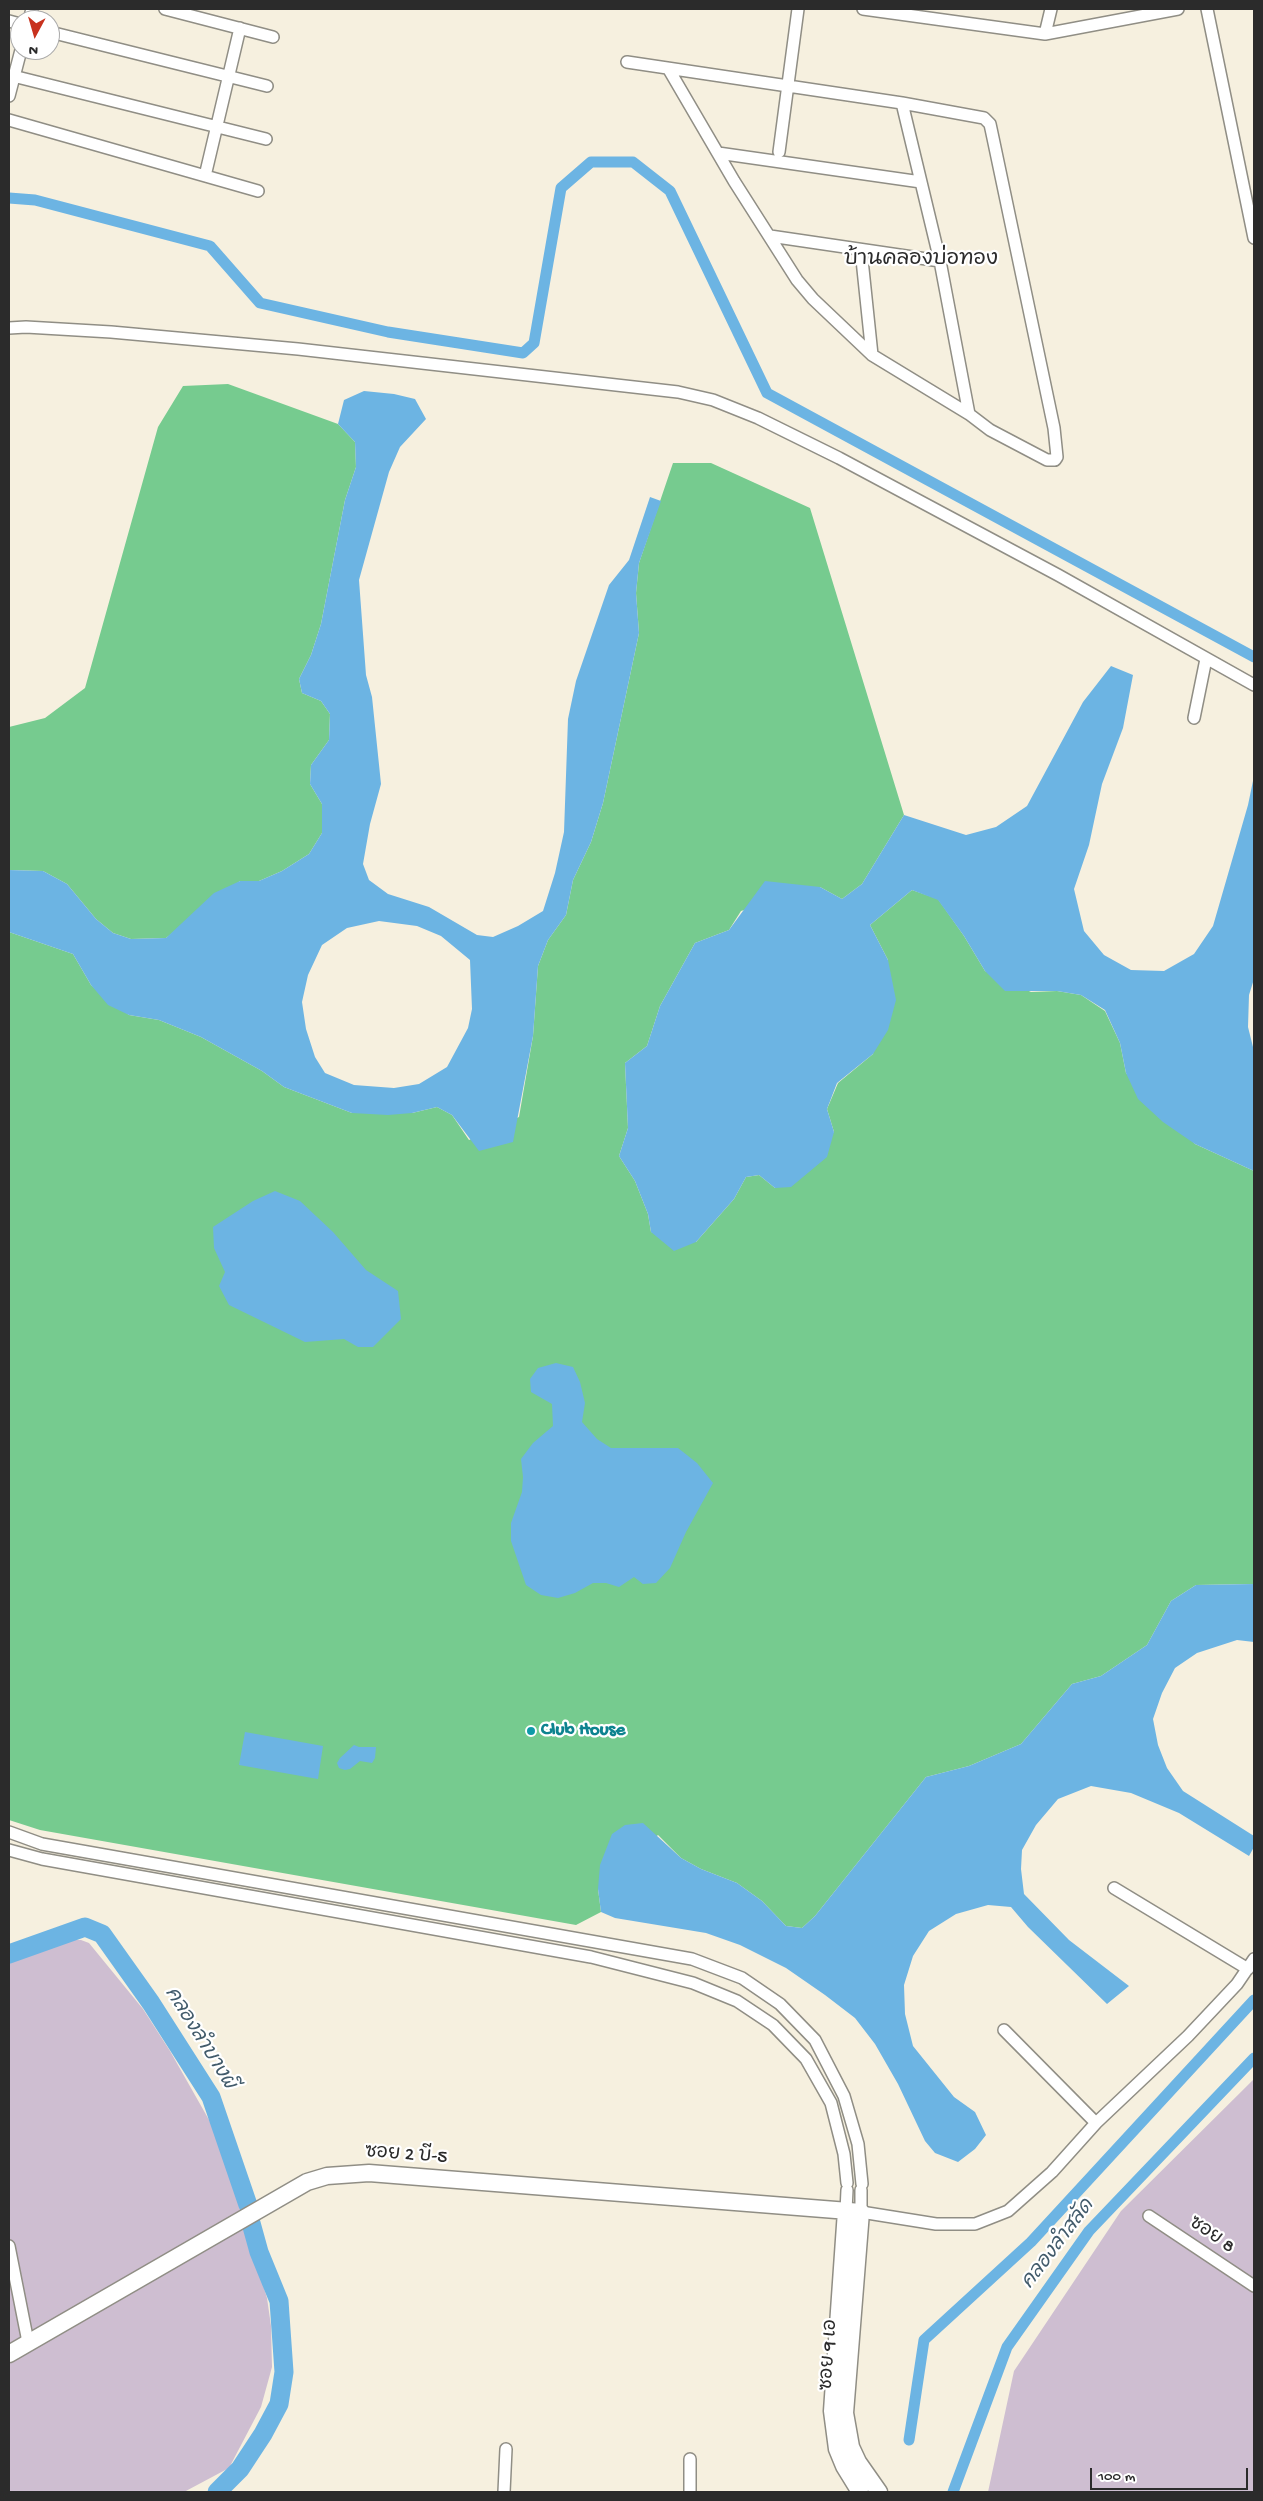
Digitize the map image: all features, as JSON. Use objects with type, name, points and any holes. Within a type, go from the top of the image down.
[{"type":"street","points":[[164,9],[273,37]]},
{"type":"street","points":[[778,152],[798,9]]},
{"type":"street","points":[[863,9],[1045,34],[1178,9]]},
{"type":"street","points":[[1045,34],[1051,9]]},
{"type":"street","points":[[1207,9],[1254,238]]},
{"type":"street","points":[[205,176],[240,28]]},
{"type":"street","points":[[60,34],[267,86]]},
{"type":"street","points":[[9,96],[11,76],[17,60]]},
{"type":"street","points":[[627,62],[668,68],[786,86],[902,103],[984,118],[990,124],[1054,428],[1057,457],[1052,460],[1042,457],[990,430],[969,414],[872,356],[813,300],[797,280],[718,154],[668,68]]},
{"type":"street","points":[[11,76],[266,140]]},
{"type":"street","points":[[902,103],[940,261],[969,414]]},
{"type":"street","points":[[9,120],[258,191]]},
{"type":"street","points":[[718,154],[921,182]]},
{"type":"street","points":[[770,236],[940,261]]},
{"type":"street","points":[[861,250],[872,356]]},
{"type":"street","points":[[9,328],[26,326],[111,332],[298,349],[678,392],[713,400],[758,418],[839,458],[1058,575],[1254,685]]},
{"type":"street","points":[[1194,718],[1206,659]]},
{"type":"street","points":[[9,1832],[42,1844],[692,1958],[742,1978],[780,2004],[815,2040],[844,2096],[858,2144],[861,2187],[853,2211]]},
{"type":"street","points":[[9,1850],[42,1859],[591,1957],[692,1983],[737,2001],[766,2020],[806,2059],[832,2103],[844,2154],[847,2187],[853,2211]]},
{"type":"street","points":[[853,2211],[936,2224],[975,2224],[1008,2212],[1052,2172],[1096,2123],[1188,2036],[1237,1984],[1251,1964],[1114,1888]]},
{"type":"street","points":[[1004,2030],[1096,2123]]},
{"type":"street","name":"ซอย 2 บี-5","points":[[9,2354],[307,2182],[327,2176],[369,2173],[853,2211]]},
{"type":"street","name":"ซอย 9 เอ","points":[[853,2211],[837,2449],[844,2466],[860,2492]]},
{"type":"street","name":"ซอย 8","points":[[1149,2216],[1254,2286]]},
{"type":"street","points":[[9,2246],[28,2342]]},
{"type":"street","name":"ซอย 9 เอ","points":[[839,2412],[858,2462],[879,2492]]},
{"type":"street","points":[[504,2492],[506,2449]]},
{"type":"street","points":[[690,2459],[690,2492]]},
{"type":"shaded area","points":[[72,1940],[81,1940],[89,1943],[143,2009],[170,2051],[217,2134],[267,2298],[271,2326],[272,2367],[261,2407],[229,2468],[184,2492],[9,2492],[9,1963]]},
{"type":"shaded area","points":[[1254,2079],[1254,2492],[988,2492],[1014,2371],[1121,2211]]},
{"type":"green space","points":[[228,384],[338,424],[355,442],[356,467],[345,500],[321,624],[311,655],[299,679],[302,693],[321,701],[330,714],[329,740],[311,765],[310,784],[322,804],[322,833],[309,854],[282,871],[259,881],[240,881],[166,938],[131,939],[113,933],[96,919],[67,884],[43,871],[9,870],[9,727],[45,718],[85,688],[158,427],[183,386]]},
{"type":"green space","points":[[673,463],[711,463],[810,508],[904,815],[862,884],[842,899],[820,887],[741,911],[729,930],[695,943],[660,1006],[647,1046],[625,1063],[628,1128],[619,1156],[635,1181],[648,1214],[651,1232],[696,1242],[734,1199],[746,1177],[759,1175],[775,1188],[834,1132],[827,1109],[838,1083],[873,1054],[888,960],[870,925],[912,890],[938,899],[964,936],[985,971],[1031,992],[1057,991],[1081,995],[1105,1011],[1120,1043],[1126,1073],[1195,1144],[1254,1171],[1254,1584],[1196,1585],[1171,1601],[1147,1645],[1101,1676],[1072,1684],[1021,1744],[969,1766],[926,1777],[815,1916],[802,1928],[786,1926],[762,1901],[737,1883],[701,1869],[681,1858],[658,1835],[598,1889],[601,1912],[576,1925],[40,1830],[9,1820],[9,932],[73,954],[91,985],[129,1015],[159,1020],[201,1037],[262,1071],[284,1087],[352,1113],[412,1113],[437,1107],[452,1115],[469,1140],[519,1117],[533,1036],[538,966],[548,940],[566,915],[573,880],[591,842],[603,803],[639,633],[636,593],[639,563]]},
{"type":"water","points":[[364,391],[394,394],[415,399],[426,419],[400,447],[389,472],[359,580],[366,675],[372,697],[381,784],[370,824],[363,864],[369,880],[388,894],[429,907],[477,935],[493,937],[518,926],[543,911],[555,873],[564,832],[568,719],[576,681],[609,585],[629,560],[650,497],[661,501],[639,563],[636,593],[639,633],[603,803],[591,842],[573,880],[566,915],[548,940],[538,966],[533,1036],[513,1142],[479,1151],[452,1115],[437,1107],[412,1113],[388,1115],[352,1113],[284,1087],[262,1071],[201,1037],[159,1020],[129,1015],[108,1005],[91,985],[73,954],[9,932],[9,870],[43,871],[67,884],[96,919],[113,933],[131,939],[166,938],[214,893],[240,881],[259,881],[282,871],[309,854],[322,833],[322,804],[310,784],[311,765],[329,740],[330,714],[321,701],[302,693],[299,679],[311,655],[321,624],[345,500],[356,467],[355,442],[338,424],[344,400]],"holes":[[[379,921],[417,926],[441,936],[470,960],[472,1009],[468,1028],[447,1067],[419,1084],[394,1088],[354,1085],[325,1073],[315,1057],[306,1029],[302,1002],[308,975],[322,945],[347,928]]]},
{"type":"water","points":[[1111,666],[1133,675],[1123,728],[1102,784],[1089,845],[1074,889],[1084,931],[1104,955],[1131,970],[1164,971],[1194,954],[1213,926],[1248,805],[1254,776],[1254,979],[1249,995],[1248,1027],[1254,1051],[1254,1171],[1195,1144],[1163,1122],[1138,1099],[1126,1073],[1120,1043],[1105,1010],[1081,995],[1057,991],[1005,991],[985,971],[964,936],[938,900],[912,890],[870,925],[888,960],[896,1000],[888,1030],[873,1054],[837,1083],[827,1109],[834,1132],[827,1157],[791,1187],[775,1188],[759,1175],[746,1177],[734,1199],[696,1242],[674,1251],[651,1232],[648,1214],[635,1181],[619,1156],[628,1128],[625,1063],[647,1046],[660,1006],[695,943],[729,930],[765,881],[820,887],[842,899],[862,884],[904,815],[966,835],[996,827],[1027,806],[1083,702]]},
{"type":"water","points":[[275,1191],[300,1201],[333,1232],[366,1270],[398,1291],[401,1319],[373,1347],[358,1347],[344,1339],[305,1342],[229,1305],[219,1286],[225,1272],[214,1248],[213,1227],[253,1201]]},
{"type":"water","points":[[556,1363],[573,1367],[580,1382],[585,1403],[582,1422],[597,1439],[611,1448],[678,1448],[697,1463],[713,1483],[686,1532],[670,1568],[656,1583],[643,1584],[634,1577],[619,1587],[606,1583],[593,1583],[575,1593],[558,1598],[541,1595],[526,1585],[511,1541],[511,1523],[522,1492],[521,1459],[533,1443],[553,1426],[552,1404],[531,1392],[530,1379],[538,1368]]},
{"type":"water","points":[[1254,1584],[1254,1642],[1237,1640],[1197,1653],[1175,1668],[1162,1693],[1153,1719],[1158,1745],[1167,1768],[1183,1791],[1254,1836],[1254,1847],[1249,1856],[1179,1813],[1131,1793],[1091,1786],[1058,1799],[1036,1825],[1022,1850],[1021,1869],[1024,1894],[1069,1940],[1129,1986],[1107,2004],[1028,1927],[1011,1907],[988,1905],[956,1914],[929,1931],[913,1956],[904,1985],[905,2014],[913,2046],[954,2097],[975,2112],[986,2135],[975,2149],[958,2162],[935,2153],[925,2141],[898,2084],[875,2044],[855,2018],[825,1995],[786,1968],[740,1945],[706,1933],[615,1918],[601,1912],[598,1889],[600,1865],[612,1834],[625,1825],[643,1823],[681,1858],[701,1869],[737,1883],[762,1901],[786,1926],[802,1928],[815,1916],[926,1777],[969,1766],[1021,1744],[1072,1684],[1101,1676],[1147,1645],[1171,1601],[1196,1585]]},
{"type":"water","points":[[245,1732],[323,1746],[318,1779],[239,1765]]},
{"type":"water","points":[[354,1745],[359,1747],[376,1747],[375,1758],[372,1763],[360,1761],[350,1769],[339,1768],[337,1763],[340,1758]]},
{"type":"waterway","points":[[9,198],[35,200],[210,246],[260,303],[388,332],[523,353],[534,343],[561,188],[591,162],[633,162],[670,191],[767,393],[1254,657]]},
{"type":"waterway","name":"คลองลำบางผี","points":[[9,1954],[85,1927],[102,1934],[151,2003],[211,2097],[248,2205]]},
{"type":"waterway","points":[[909,2440],[924,2340],[1031,2242],[1254,2000]]},
{"type":"waterway","name":"คลองลำสลัด","points":[[953,2492],[1007,2347],[1089,2231],[1254,2058]]},
{"type":"waterway","name":"คลองลำบางผี","points":[[217,2492],[240,2469],[263,2434],[279,2404],[284,2372],[279,2301],[259,2252],[251,2223]]},
{"type":"place","name":"Club House","points":[[531,1731]]},
{"type":"district","name":"บ้านคลองบ่อทอง","points":[[921,261]]}]
